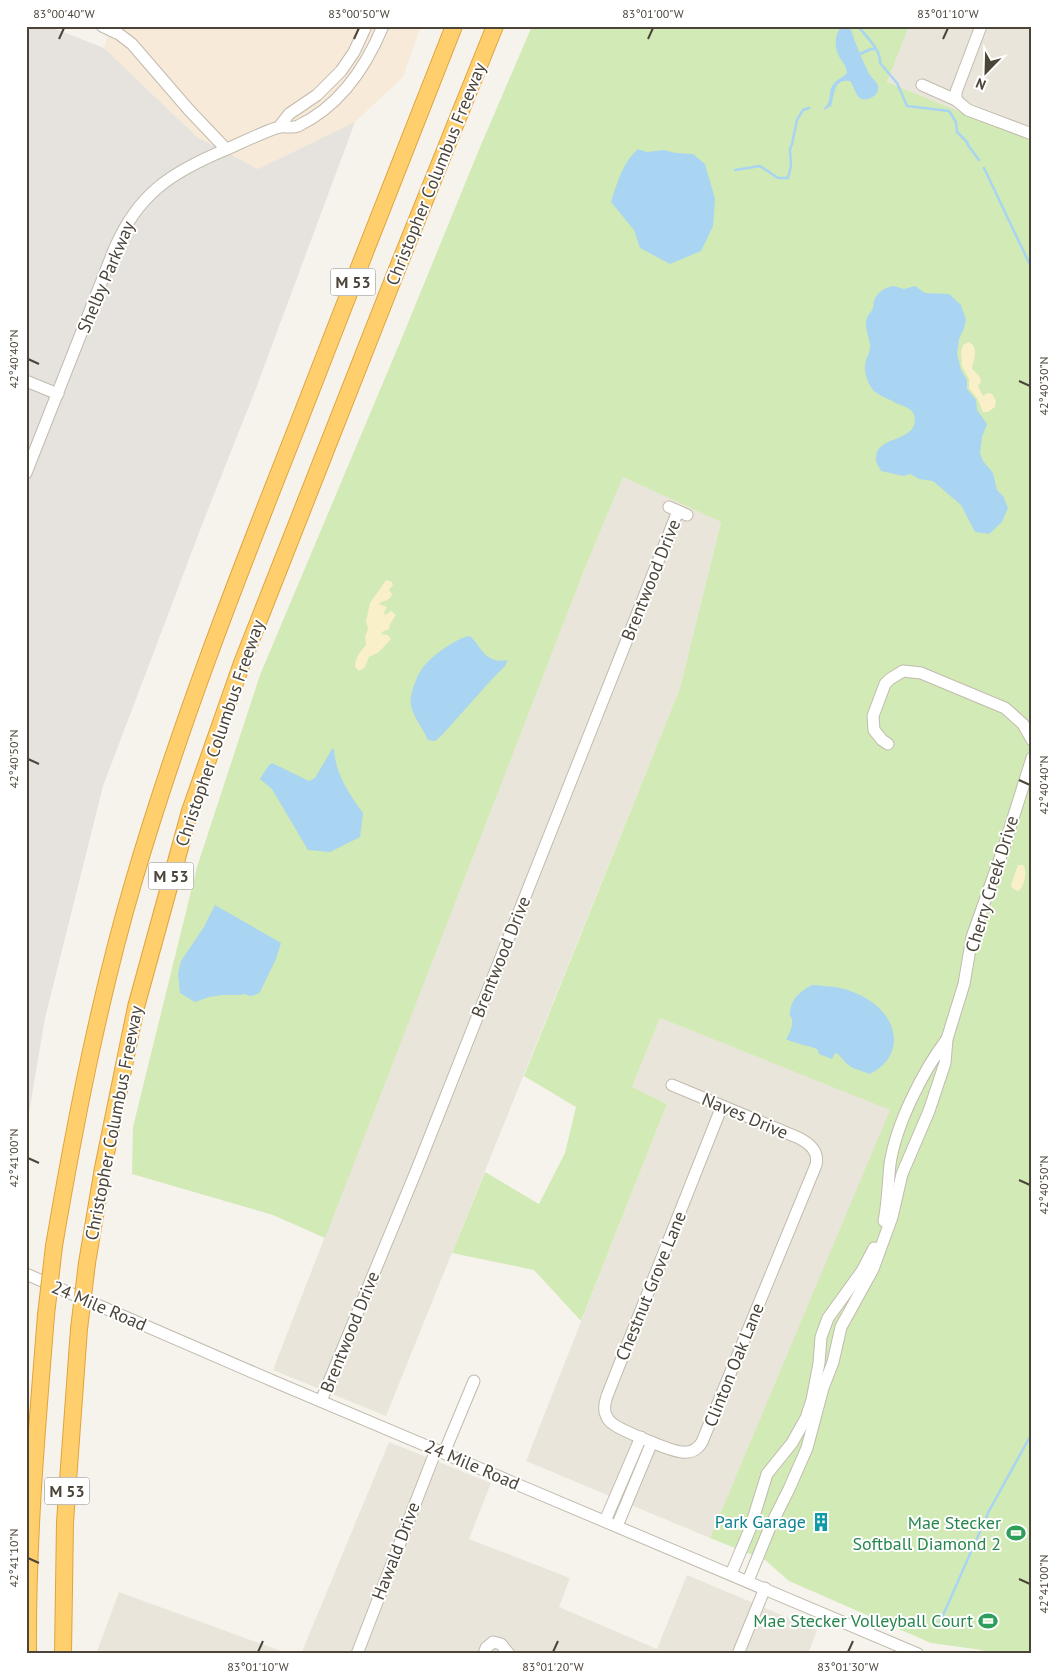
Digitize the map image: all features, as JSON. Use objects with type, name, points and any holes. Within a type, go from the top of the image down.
[{"type":"highway","name":"Christopher Columbus Freeway","points":[[28,1654],[27,1600],[32,1485],[46,1315],[54,1246],[85,1082],[104,995],[133,883],[169,766],[225,610],[454,26]]},
{"type":"highway","name":"Christopher Columbus Freeway","points":[[63,1654],[64,1522],[79,1330],[87,1263],[103,1168],[136,1007],[176,858],[193,803],[242,663],[496,26]]},
{"type":"street","points":[[102,26],[132,44],[189,110],[226,149]]},
{"type":"street","name":"Shelby Parkway","points":[[278,127],[288,114],[317,95],[332,81],[354,52],[366,26]]},
{"type":"street","name":"Shelby Parkway","points":[[26,473],[114,250],[132,216],[146,198],[165,181],[186,167],[278,127],[296,127],[309,120],[339,96],[361,70],[383,26]]},
{"type":"street","points":[[956,100],[956,92],[981,26]]},
{"type":"street","points":[[354,52],[354,64],[361,70]]},
{"type":"street","points":[[922,85],[956,100],[968,110],[1032,134]]},
{"type":"street","points":[[26,382],[58,394]]},
{"type":"street","name":"Brentwood Drive","points":[[321,1401],[417,1169],[678,511]]},
{"type":"street","points":[[888,744],[874,730],[873,716],[885,684],[902,671],[921,673],[1005,708],[1023,724],[1032,740]]},
{"type":"street","name":"Cherry Creek Drive","points":[[731,1574],[753,1520],[767,1474],[792,1443],[814,1405],[833,1362],[841,1326],[873,1270],[902,1174],[929,1111],[945,1063],[947,1039],[964,984],[972,937],[1004,848],[1032,758]]},
{"type":"street","name":"Cherry Creek Drive","points":[[748,1581],[806,1448],[814,1405],[821,1337],[828,1318],[862,1271],[887,1221],[890,1164],[897,1139],[906,1114],[933,1058],[947,1039]]},
{"type":"street","points":[[923,1078],[938,1083]]},
{"type":"street","name":"Naves Drive","points":[[672,1085],[799,1138],[815,1151]]},
{"type":"street","name":"Chestnut Grove Lane","points":[[652,1442],[620,1428],[609,1420],[604,1411],[605,1401],[722,1106]]},
{"type":"street","name":"Clinton Oak Lane","points":[[652,1442],[685,1452],[696,1449],[702,1442],[816,1165],[815,1151]]},
{"type":"street","name":"24 Mile Road","points":[[26,1274],[918,1654]]},
{"type":"street","name":"Hawald Drive","points":[[357,1654],[418,1492],[474,1381]]},
{"type":"street","points":[[605,1521],[641,1437]]},
{"type":"street","points":[[617,1526],[652,1442]]},
{"type":"street","points":[[753,1520],[770,1527]]},
{"type":"street","points":[[738,1654],[765,1588]]},
{"type":"street","points":[[484,1654],[486,1648],[493,1642],[501,1644],[509,1654]]},
{"type":"shaded area","points":[[26,26],[48,26],[104,48],[197,137],[258,169],[355,122],[255,391],[103,786],[45,1018],[26,1131]]},
{"type":"shaded area","points":[[111,26],[421,26],[403,77],[355,122],[258,169],[197,137],[104,48]]},
{"type":"shaded area","points":[[909,26],[1032,26],[1032,141],[887,82]]},
{"type":"shaded area","points":[[623,477],[721,522],[680,688],[386,1416],[273,1370],[585,568]]},
{"type":"shaded area","points":[[660,1018],[891,1110],[710,1538],[526,1461],[667,1104],[632,1087]]},
{"type":"shaded area","points":[[389,1442],[491,1483],[469,1539],[570,1578],[559,1607],[657,1649],[687,1575],[817,1630],[808,1654],[301,1654]]},
{"type":"shaded area","points":[[119,1592],[289,1654],[96,1654]]},
{"type":"green space","points":[[532,26],[909,26],[887,82],[1032,141],[1032,1654],[991,1654],[982,1650],[931,1643],[789,1581],[765,1560],[710,1538],[890,1110],[660,1018],[632,1087],[667,1104],[581,1321],[534,1270],[452,1253],[485,1172],[539,1204],[565,1153],[576,1107],[524,1076],[680,688],[721,522],[623,477],[585,568],[325,1238],[273,1215],[132,1174],[133,1127],[197,867],[260,675]]},
{"type":"sand","points":[[969,342],[975,351],[972,369],[980,377],[981,382],[978,386],[983,396],[987,393],[992,394],[996,401],[995,407],[988,412],[983,412],[977,398],[969,388],[969,379],[962,366],[961,352],[963,345]]},
{"type":"sand","points":[[386,580],[392,582],[393,585],[389,590],[392,594],[390,598],[379,604],[387,607],[385,615],[391,611],[396,615],[389,629],[381,634],[388,635],[391,639],[379,652],[369,657],[365,667],[359,671],[355,664],[358,655],[366,645],[365,637],[368,629],[366,621],[370,603]]},
{"type":"sand","points":[[1018,865],[1023,865],[1025,874],[1020,890],[1017,891],[1011,885]]},
{"type":"water","points":[[842,26],[847,26],[851,30],[866,69],[877,84],[878,90],[874,96],[864,100],[858,96],[850,81],[840,82],[836,88],[831,106],[824,110],[829,101],[832,86],[847,73],[836,47],[836,39]]},
{"type":"water","points":[[638,149],[647,152],[664,150],[693,154],[705,164],[715,199],[713,226],[701,251],[670,264],[640,248],[634,230],[611,202],[624,166]]},
{"type":"water","points":[[894,286],[904,289],[915,286],[925,293],[949,294],[961,305],[966,320],[959,339],[957,354],[961,370],[967,380],[967,389],[976,400],[977,410],[987,424],[982,437],[980,453],[983,461],[993,473],[997,490],[1003,496],[1008,508],[1002,522],[989,534],[975,532],[961,505],[933,481],[919,479],[910,474],[903,476],[881,471],[877,463],[878,450],[883,445],[909,432],[915,420],[911,410],[874,391],[868,381],[865,370],[870,348],[866,326],[868,315],[877,295],[885,289]]},
{"type":"water","points":[[470,636],[489,657],[500,661],[508,660],[505,666],[442,735],[435,741],[428,740],[411,705],[411,696],[415,684],[422,668],[434,656],[453,643]]},
{"type":"water","points":[[332,749],[334,749],[340,775],[363,813],[360,837],[330,852],[308,850],[272,789],[260,779],[272,763],[309,781],[315,778]]},
{"type":"water","points":[[215,905],[281,943],[276,959],[260,992],[250,996],[244,994],[209,997],[195,1002],[180,993],[178,974],[181,961],[204,927]]},
{"type":"water","points":[[812,985],[837,987],[850,991],[869,1000],[884,1013],[893,1031],[894,1041],[892,1052],[879,1068],[870,1074],[853,1068],[838,1054],[835,1053],[832,1059],[819,1054],[817,1049],[786,1039],[792,1024],[790,1015],[792,1003],[800,992]]},
{"type":"waterway","points":[[858,26],[876,48],[880,63],[897,83],[907,106],[949,111],[956,122],[957,132],[967,142],[979,160]]},
{"type":"waterway","points":[[860,54],[875,49]]},
{"type":"waterway","points":[[735,170],[760,166],[778,178],[788,178],[791,166],[790,149],[797,120],[803,110],[809,108]]},
{"type":"waterway","points":[[984,168],[1032,269]]},
{"type":"waterway","points":[[940,1622],[989,1511],[1032,1433]]},
{"type":"place","name":"Park Garage","points":[[821,1522]]},
{"type":"place","name":"Mae Stecker Softball Diamond 2","points":[[1016,1533]]},
{"type":"place","name":"Mae Stecker Volleyball Court","points":[[988,1621]]}]
